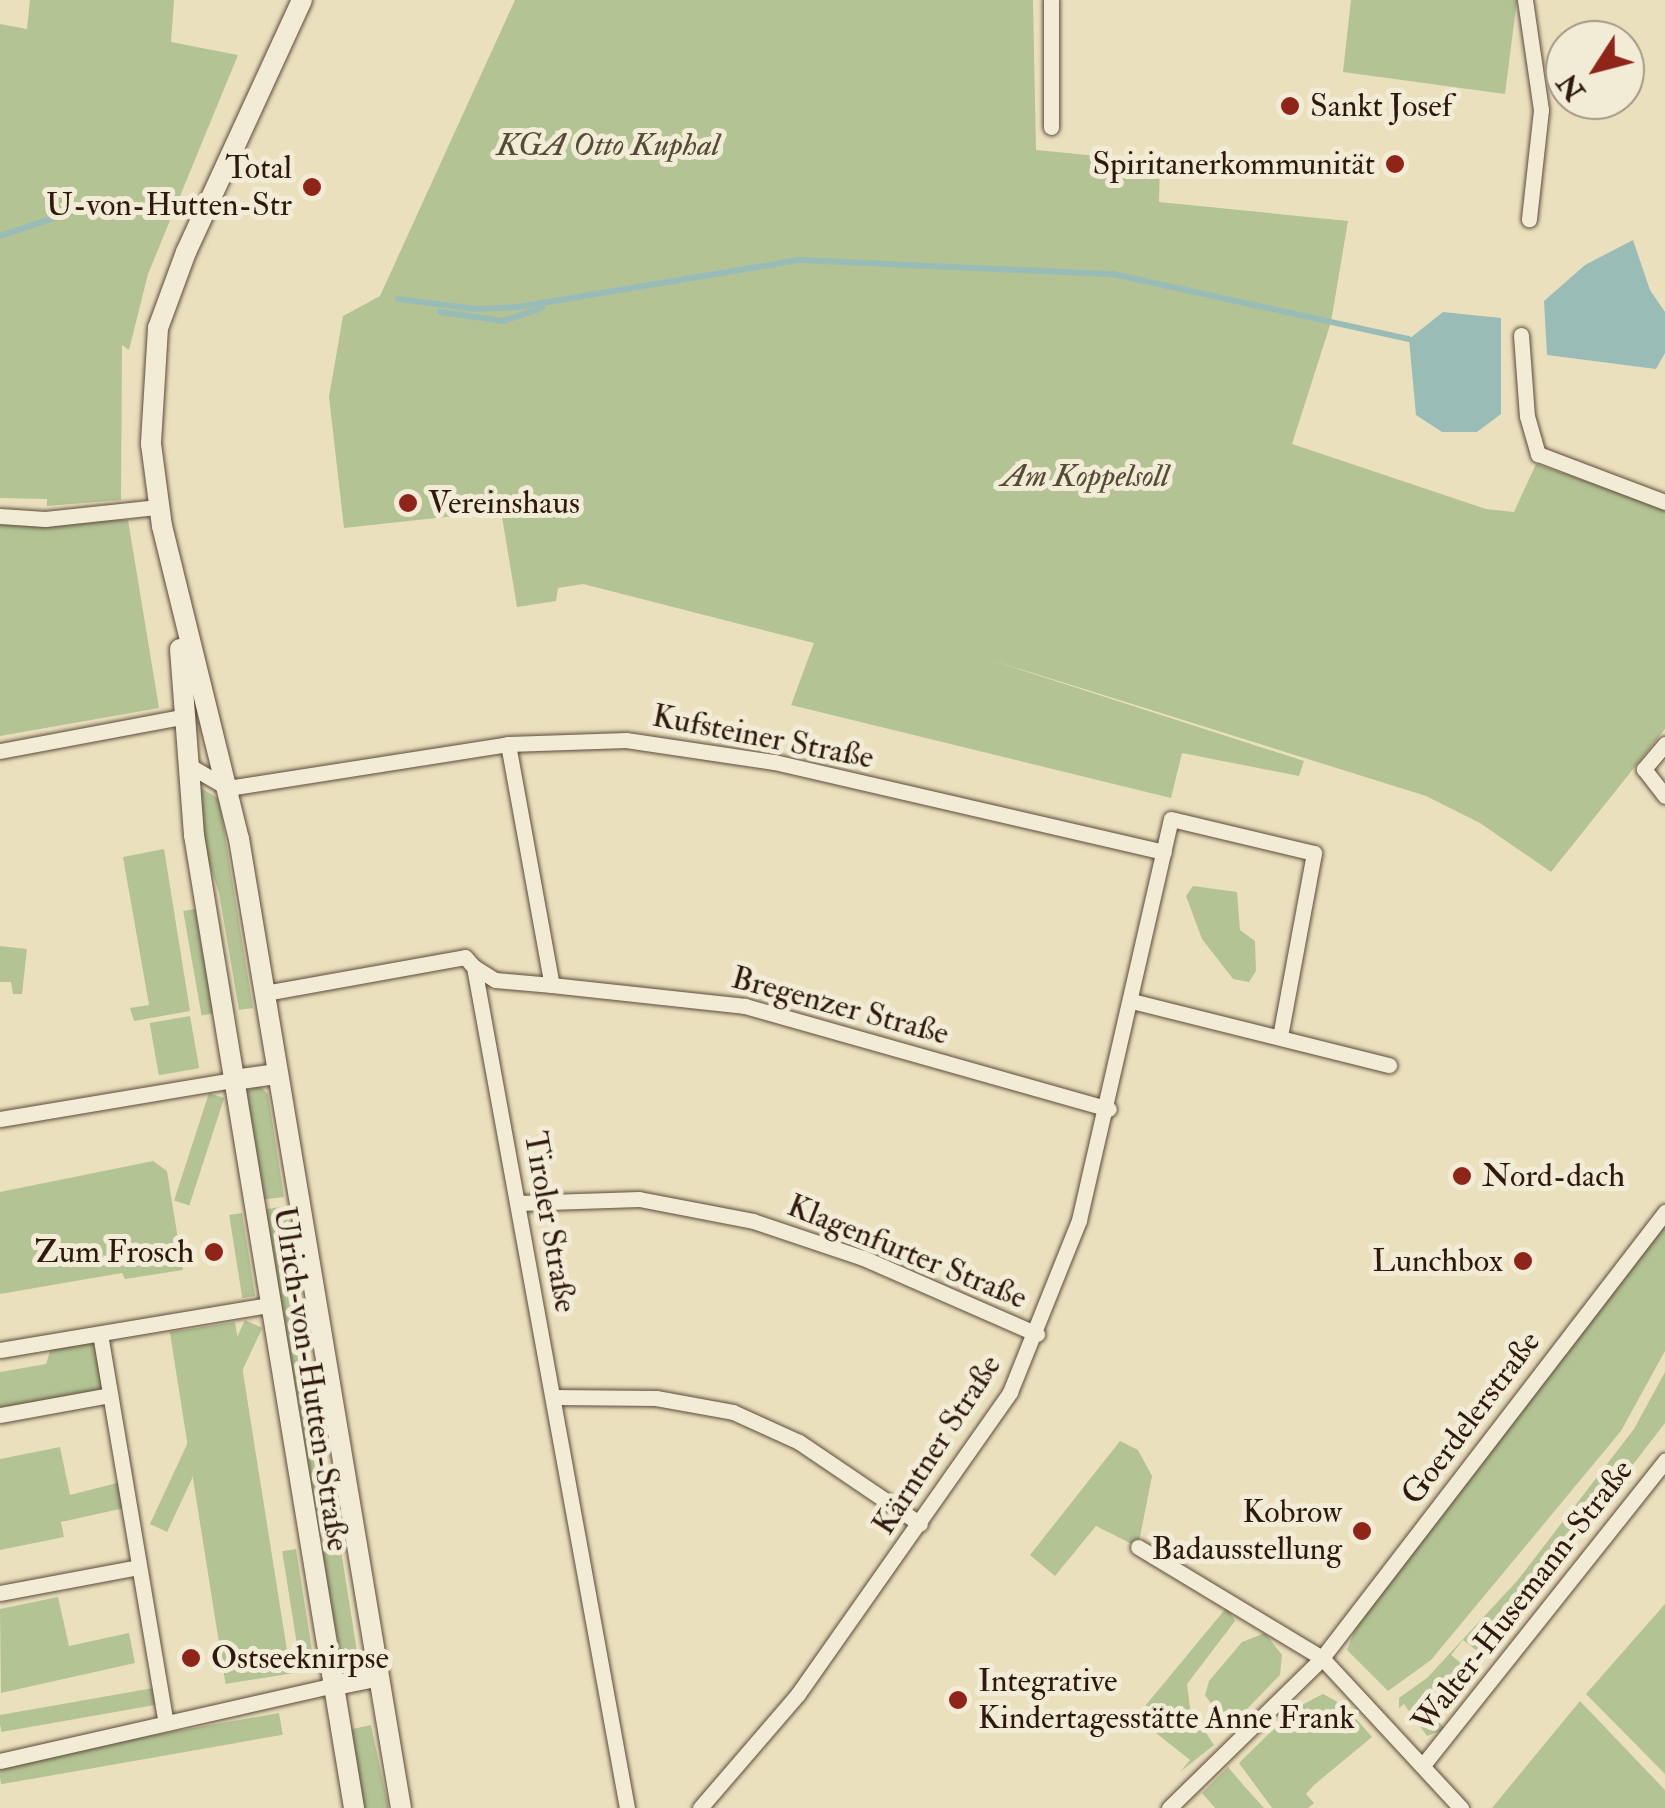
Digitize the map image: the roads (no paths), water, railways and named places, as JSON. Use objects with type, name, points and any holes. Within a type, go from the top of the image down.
[{"type":"street","name":"Ulrich-von-Hutten-Straße","points":[[302,0],[186,252],[158,328],[151,444],[158,507],[179,602],[228,788],[265,993],[375,1677],[401,1808]]},
{"type":"street","points":[[1051,0],[1052,127]]},
{"type":"street","points":[[1525,0],[1541,110],[1530,219]]},
{"type":"street","points":[[1521,335],[1527,416],[1538,454],[1665,502]]},
{"type":"street","points":[[0,516],[45,519],[158,507]]},
{"type":"street","name":"Ulrich-von-Hutten-Straße","points":[[179,602],[185,762],[269,1306],[354,1808]]},
{"type":"street","points":[[0,751],[182,717]]},
{"type":"street","name":"Kufsteiner Straße","points":[[228,788],[508,744],[626,740],[691,746],[1164,852]]},
{"type":"street","points":[[265,993],[465,957],[495,980],[552,985],[508,744]]},
{"type":"street","points":[[1665,744],[1644,770],[1665,796]]},
{"type":"street","points":[[185,762],[228,788]]},
{"type":"street","name":"Kärntner Straße","points":[[700,1808],[798,1694],[988,1429],[1038,1334],[1079,1220],[1108,1109],[1171,820],[1314,853],[1280,1037]]},
{"type":"street","name":"Tiroler Straße","points":[[474,967],[628,1808]]},
{"type":"street","name":"Bregenzer Straße","points":[[552,985],[745,1006],[1108,1109]]},
{"type":"street","points":[[1132,1001],[1390,1064]]},
{"type":"street","points":[[0,1120],[276,1074]]},
{"type":"street","name":"Klagenfurter Straße","points":[[520,1203],[639,1200],[753,1221],[863,1258],[1038,1334]]},
{"type":"street","name":"Goerdelerstraße","points":[[1169,1808],[1322,1658],[1665,1212]]},
{"type":"street","points":[[0,1350],[269,1306]]},
{"type":"street","points":[[100,1334],[165,1720]]},
{"type":"street","points":[[0,1415],[110,1396]]},
{"type":"street","points":[[554,1397],[656,1398],[733,1412],[799,1442],[920,1524]]},
{"type":"street","name":"Walter-Husemann-Straße","points":[[1423,1765],[1665,1460]]},
{"type":"street","points":[[1138,1547],[1322,1658],[1462,1808]]},
{"type":"street","points":[[0,1592],[139,1567]]},
{"type":"street","points":[[0,1761],[165,1720],[375,1677]]},
{"type":"water","points":[[1633,240],[1650,290],[1665,312],[1665,353],[1656,369],[1547,355],[1544,301],[1585,265]]},
{"type":"water","points":[[1443,312],[1501,318],[1501,414],[1477,432],[1442,432],[1416,415],[1409,339]]},
{"type":"waterway","points":[[0,236],[81,209]]},
{"type":"waterway","points":[[398,299],[476,309],[518,307],[800,260],[1113,274],[1409,339]]},
{"type":"waterway","points":[[440,312],[503,321],[542,308]]},
{"type":"place","name":"Sankt Josef","points":[[1290,106]]},
{"type":"place","name":"Spiritanerkommunität","points":[[1395,164]]},
{"type":"place","name":"Total U-von-Hutten-Str","points":[[312,187]]},
{"type":"place","name":"Vereinshaus","points":[[408,503]]},
{"type":"place","name":"Nord-dach","points":[[1462,1176]]},
{"type":"place","name":"Zum Frosch","points":[[214,1252]]},
{"type":"place","name":"Lunchbox","points":[[1523,1261]]},
{"type":"place","name":"Kobrow Badausstellung","points":[[1362,1531]]},
{"type":"place","name":"Ostseeknirpse","points":[[191,1658]]},
{"type":"place","name":"Integrative Kindertagesstätte Anne Frank","points":[[958,1700]]},
{"type":"park label","name":"KGA Otto Kuphal","points":[[608,145]]},
{"type":"park label","name":"Am Koppelsoll","points":[[1085,476]]}]
